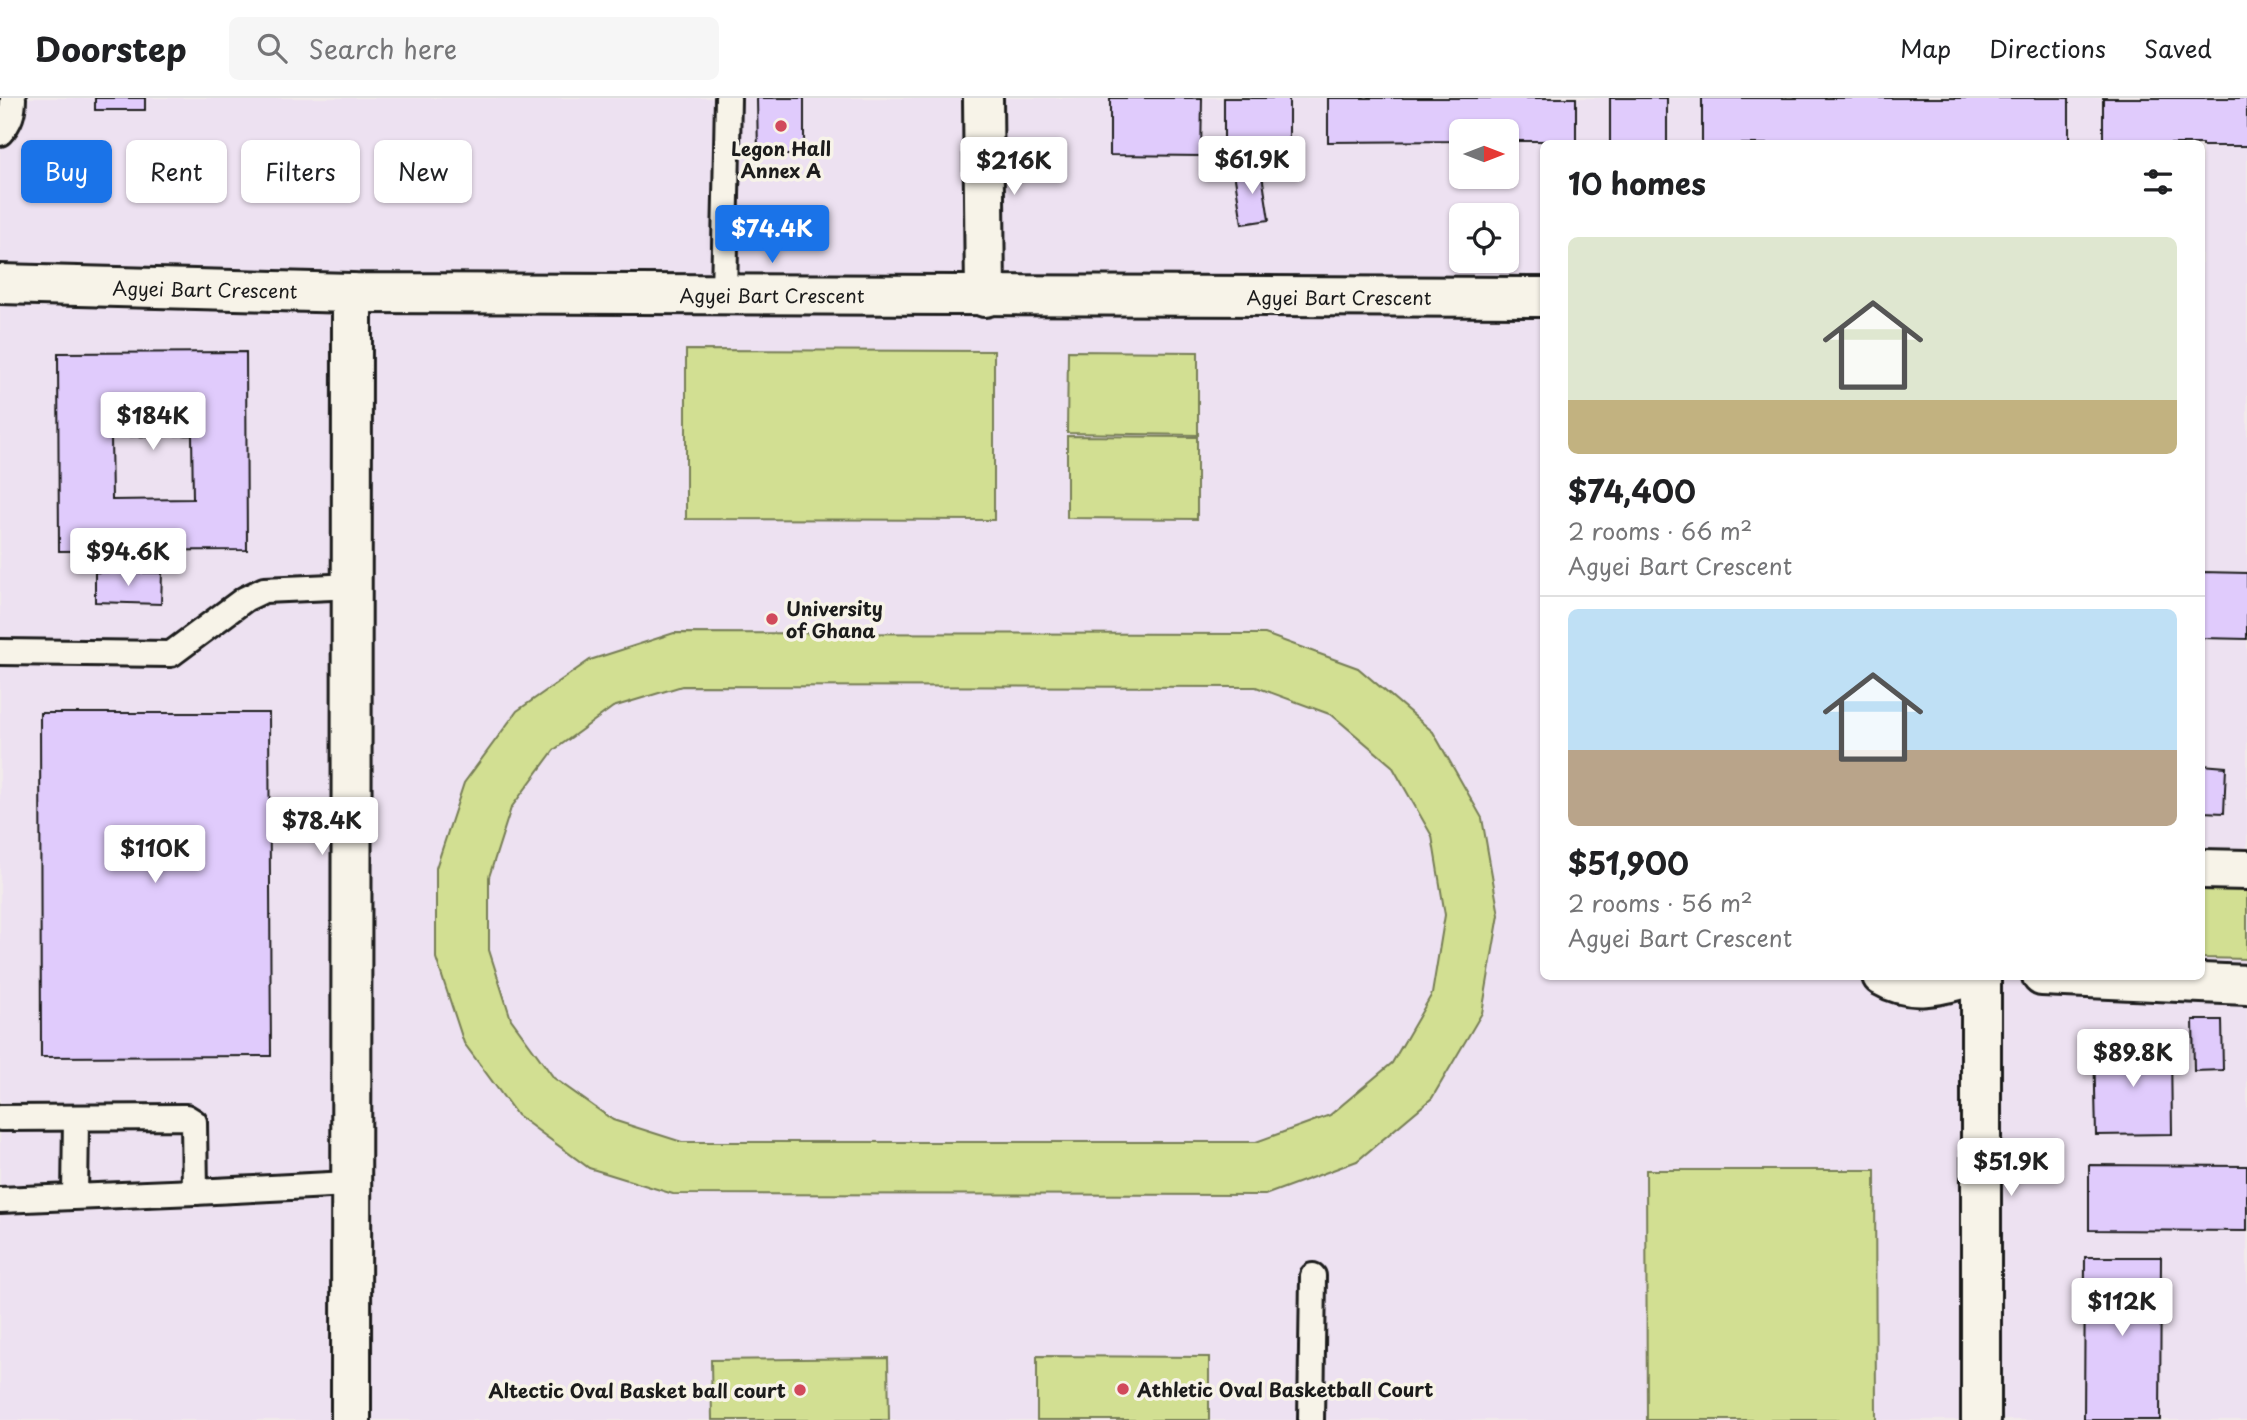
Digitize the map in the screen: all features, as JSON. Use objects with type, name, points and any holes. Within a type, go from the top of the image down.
[{"type":"street","points":[[983,98],[985,297]]},
{"type":"street","name":"Agyei Bart Crescent","points":[[0,284],[352,293],[1540,297]]},
{"type":"street","points":[[351,1420],[349,1184],[354,586],[352,293]]},
{"type":"street","points":[[2205,869],[2247,870]]},
{"type":"street","points":[[1889,980],[1918,989],[1956,980]]},
{"type":"street","points":[[1980,1420],[1981,980]]},
{"type":"street","points":[[2133,980],[2247,985]]},
{"type":"lane","points":[[0,133],[8,125],[13,98]]},
{"type":"lane","points":[[724,295],[728,98]]},
{"type":"lane","points":[[0,652],[171,654],[245,599],[264,590],[354,586]]},
{"type":"lane","points":[[0,1118],[186,1117],[194,1122],[195,1192]]},
{"type":"lane","points":[[75,1196],[76,1119]]},
{"type":"lane","points":[[0,1200],[349,1184]]},
{"type":"lane","points":[[1311,1420],[1313,1276]]},
{"type":"shaded area","name":"University of Ghana","points":[[0,98],[2247,98],[2247,1420],[0,1420]]},
{"type":"green space","points":[[686,350],[994,351],[994,520],[686,519]]},
{"type":"green space","points":[[1068,351],[1198,352],[1198,435],[1067,433]]},
{"type":"green space","points":[[1067,436],[1197,437],[1197,519],[1067,518]]},
{"type":"green space","points":[[674,633],[1265,634],[1358,668],[1433,732],[1482,818],[1499,915],[1482,1013],[1432,1098],[1357,1161],[1265,1195],[673,1194],[589,1168],[517,1115],[464,1043],[436,958],[436,868],[464,783],[517,711],[590,660]],"holes":[[[682,686],[1256,687],[1332,715],[1392,766],[1432,836],[1445,915],[1432,994],[1392,1063],[1330,1115],[1256,1142],[682,1142],[613,1120],[554,1078],[511,1019],[489,950],[489,877],[511,808],[554,750],[613,707]]]},
{"type":"green space","points":[[2205,885],[2247,886],[2247,959],[2205,958]]},
{"type":"green space","points":[[1646,1170],[1875,1170],[1876,1420],[1647,1420]]},
{"type":"green space","name":"Athletic Oval Basketball Court","points":[[1037,1356],[1209,1357],[1209,1420],[1037,1420]]},
{"type":"green space","name":"Altectic Oval Basket ball court","points":[[888,1358],[889,1420],[712,1420],[711,1360]]},
{"type":"building","points":[[95,98],[145,98],[145,110],[95,110]]},
{"type":"building","name":"Legon Hall Annex A","points":[[757,98],[804,98],[804,155],[758,155]]},
{"type":"building","points":[[1110,98],[1202,98],[1201,156],[1110,155]]},
{"type":"building","points":[[1224,98],[1289,98],[1289,150],[1224,150]]},
{"type":"building","points":[[1328,98],[1576,98],[1576,140],[1519,141],[1519,119],[1449,119],[1449,141],[1328,142]]},
{"type":"building","points":[[1610,98],[1667,98],[1667,140],[1610,140]]},
{"type":"building","points":[[1702,98],[2069,98],[2069,140],[1702,140]]},
{"type":"building","points":[[2103,98],[2247,98],[2247,146],[2205,146],[2205,140],[2103,140]]},
{"type":"building","points":[[1261,168],[1269,220],[1242,224],[1234,172]]},
{"type":"building","points":[[246,352],[247,550],[59,551],[58,353]],"holes":[[[192,435],[193,499],[112,500],[111,437]]]},
{"type":"building","points":[[95,572],[162,573],[161,604],[95,602]]},
{"type":"building","points":[[2205,572],[2247,573],[2247,639],[2205,638]]},
{"type":"building","points":[[40,713],[269,713],[271,1056],[41,1057]]},
{"type":"building","points":[[2205,765],[2226,767],[2224,813],[2205,812]]},
{"type":"building","points":[[2193,1020],[2222,1020],[2223,1070],[2194,1071]]},
{"type":"building","points":[[2171,1043],[2172,1134],[2096,1135],[2094,1044]]},
{"type":"building","points":[[2089,1165],[2247,1166],[2247,1231],[2089,1230]]},
{"type":"building","points":[[2085,1257],[2161,1257],[2160,1420],[2084,1420]]},
{"type":"place","name":"Legon Hall Annex A","points":[[781,126]]},
{"type":"place","name":"University of Ghana","points":[[772,619]]},
{"type":"place","name":"Athletic Oval Basketball Court","points":[[1123,1389]]},
{"type":"place","name":"Altectic Oval Basket ball court","points":[[800,1390]]}]
